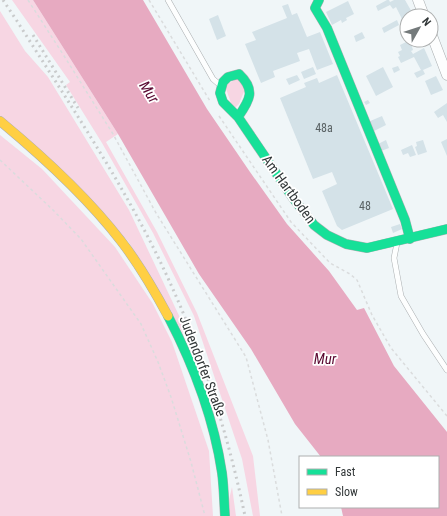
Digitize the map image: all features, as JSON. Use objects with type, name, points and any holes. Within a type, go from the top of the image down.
[{"type":"street","points":[[319,0],[315,8],[327,28],[405,220],[410,239]]},
{"type":"street","points":[[437,48],[447,76]]},
{"type":"street","points":[[221,86],[224,80],[231,75],[239,74],[247,80],[250,89],[250,99],[238,117]]},
{"type":"street","name":"Am Hartboden","points":[[221,86],[220,94],[222,100],[230,111],[238,117],[293,198],[314,225],[327,235],[346,244],[367,248],[447,229]]},
{"type":"street","name":"Judendorfer Straße","points":[[0,121],[51,166],[109,227],[128,249],[158,296],[180,338],[204,402],[214,436],[221,469],[225,516]]},
{"type":"lane","points":[[168,0],[213,79],[221,86]]},
{"type":"lane","points":[[398,241],[394,258],[401,296],[423,334],[447,370]]},
{"type":"path","points":[[28,0],[113,134],[156,213],[246,357],[268,440],[282,516]]},
{"type":"path","points":[[0,160],[53,210],[81,239],[141,324],[158,362],[171,397],[191,462],[204,516]]},
{"type":"shaded area","points":[[12,0],[33,0],[118,134],[106,142],[157,232],[197,313],[253,456],[260,516],[253,516],[242,459],[194,316],[153,233],[102,143],[66,85],[70,82]]},
{"type":"shaded area","points":[[0,11],[25,51],[48,77],[129,210],[183,324],[196,357],[128,241],[0,121]]},
{"type":"shaded area","points":[[237,78],[245,89],[239,104],[236,107],[232,106],[225,86]]},
{"type":"shaded area","points":[[0,135],[42,169],[115,247],[153,304],[172,342],[209,451],[213,516],[0,516]]},
{"type":"shaded area","points":[[232,487],[236,516],[225,516]]},
{"type":"water","name":"Mur","points":[[33,0],[143,0],[207,109],[250,172],[287,224],[329,271],[357,310],[364,308],[394,366],[447,432],[447,516],[343,516],[341,508],[439,508],[439,456],[320,456],[295,424],[251,349],[199,274],[118,134]]},
{"type":"building","points":[[387,0],[390,2],[394,0],[405,0],[410,8],[399,8],[399,13],[396,7],[393,9],[390,5],[378,11],[376,6]]},
{"type":"building","points":[[348,1],[354,14],[346,18],[347,20],[342,23],[341,20],[332,25],[326,12]]},
{"type":"building","points":[[288,4],[292,15],[297,13],[307,37],[320,32],[333,64],[317,70],[309,49],[297,53],[300,61],[273,71],[275,77],[261,83],[245,44],[256,40],[252,32],[287,18],[282,6]]},
{"type":"building","points":[[218,15],[226,36],[217,40],[209,19]]},
{"type":"building","points":[[397,20],[399,25],[384,33],[382,28]]},
{"type":"building","points":[[362,32],[365,38],[356,42],[354,36]]},
{"type":"building","points":[[401,48],[412,48],[413,50],[411,51],[413,54],[424,48],[432,66],[423,70],[425,74],[417,78],[414,73],[421,70],[414,57],[401,63],[398,57],[400,56],[398,52],[402,50]]},
{"type":"building","points":[[398,66],[400,70],[394,73],[392,68]]},
{"type":"building","points":[[313,67],[316,74],[304,79],[301,72]]},
{"type":"building","points":[[383,67],[393,87],[376,96],[366,76]]},
{"type":"building","points":[[297,75],[300,80],[289,85],[286,79]]},
{"type":"building","points":[[337,75],[393,209],[342,230],[337,226],[322,191],[337,184],[332,172],[313,179],[280,98],[306,87],[304,83],[317,78],[319,83]]},
{"type":"building","points":[[436,76],[443,90],[431,95],[425,81]]},
{"type":"building","points":[[368,100],[370,103],[366,105],[364,102]]},
{"type":"building","points":[[447,103],[447,122],[443,115],[438,118],[434,112]]},
{"type":"building","points":[[382,116],[386,125],[372,132],[368,122]]},
{"type":"building","points":[[447,139],[447,156],[441,142]]},
{"type":"building","points":[[386,140],[389,148],[381,151],[378,144]]},
{"type":"building","points":[[423,140],[427,152],[418,155],[415,147],[417,146],[416,142]]},
{"type":"building","points":[[412,145],[416,155],[410,157],[408,153],[403,155],[401,150]]},
{"type":"building","points":[[400,224],[402,229],[393,233],[391,227]]},
{"type":"railway","points":[[3,0],[72,106],[107,164],[141,223],[171,284],[185,316],[209,382],[229,448],[245,516]]},
{"type":"railway","points":[[33,35],[78,108]]},
{"type":"traffic: fast","points":[[319,0],[315,8],[327,28],[405,220],[410,239]]},
{"type":"traffic: fast","points":[[238,117],[246,105],[249,95],[248,85],[239,74],[228,77],[223,82],[220,93],[223,102],[238,117],[293,198],[314,225],[327,235],[346,244],[367,248],[447,229]]},
{"type":"traffic: fast","points":[[168,316],[194,373],[214,432],[222,473],[225,516]]},
{"type":"traffic: slow","points":[[0,121],[64,178],[108,225],[140,268],[168,316]]}]
